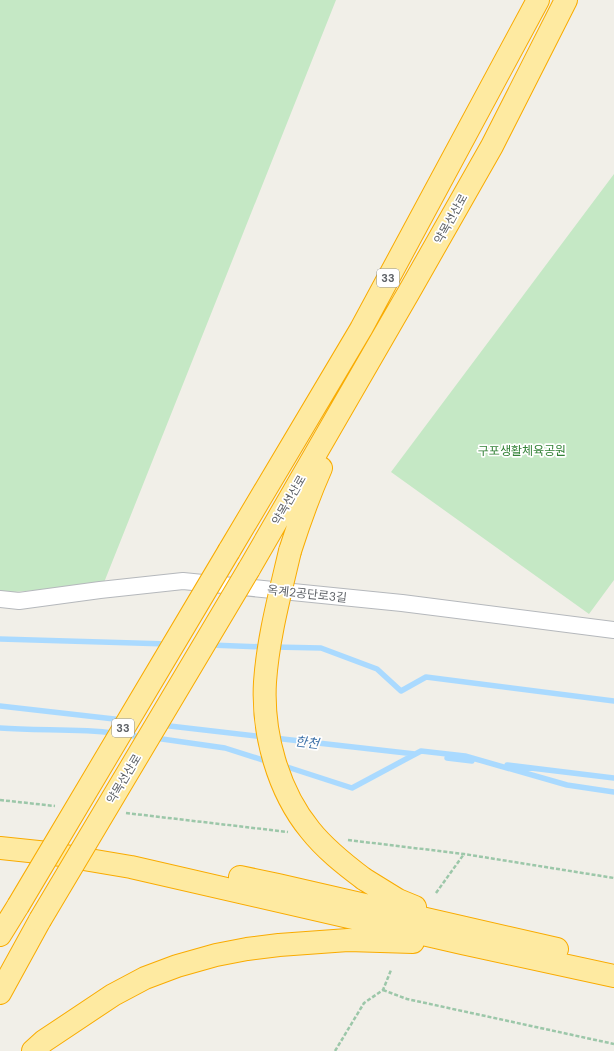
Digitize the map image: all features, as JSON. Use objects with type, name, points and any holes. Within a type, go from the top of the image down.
[{"type":"highway","name":"약목선산로","points":[[0,935],[361,329],[538,0]]},
{"type":"highway","name":"약목선산로","points":[[0,993],[40,920],[249,569],[409,292],[492,146],[566,0]]},
{"type":"highway","points":[[409,292],[335,436],[310,493],[298,527],[290,551],[270,646],[265,683],[266,717],[275,765],[296,810],[309,829],[332,854],[364,879],[460,935]]},
{"type":"highway","points":[[0,838],[36,841],[137,856],[278,885],[614,976]]},
{"type":"highway","points":[[0,848],[48,853],[131,867],[460,935],[614,961]]},
{"type":"highway","points":[[33,1051],[44,1041],[113,995],[139,981],[177,966],[216,955],[279,945],[460,935]]},
{"type":"street","name":"옥계2공단로3길","points":[[0,599],[19,601],[183,581],[402,603],[614,630]]},
{"type":"path","points":[[436,893],[464,854]]},
{"type":"path","points":[[335,1051],[364,1003],[383,990],[391,970]]},
{"type":"path","points":[[383,990],[407,1000],[614,1044]]},
{"type":"green space","points":[[0,0],[336,0],[103,585],[0,593]]},
{"type":"green space","name":"구포생활체육공원","points":[[614,174],[614,580],[589,614],[391,472]]},
{"type":"waterway","points":[[0,639],[168,644]]},
{"type":"waterway","points":[[210,645],[266,647]]},
{"type":"waterway","points":[[274,647],[321,648],[377,669],[401,691],[426,677],[614,701]]},
{"type":"waterway","name":"한천","points":[[0,706],[123,720]]},
{"type":"waterway","name":"한천","points":[[161,725],[264,737]]},
{"type":"waterway","points":[[0,728],[114,733]]},
{"type":"waterway","points":[[125,735],[144,737]]},
{"type":"waterway","points":[[155,738],[225,748],[269,762]]},
{"type":"waterway","name":"한천","points":[[274,738],[415,754]]},
{"type":"waterway","points":[[281,765],[352,788],[421,751],[465,756],[567,785],[614,792]]},
{"type":"waterway","name":"한천","points":[[447,758],[472,761]]},
{"type":"waterway","name":"한천","points":[[507,765],[614,778]]}]
